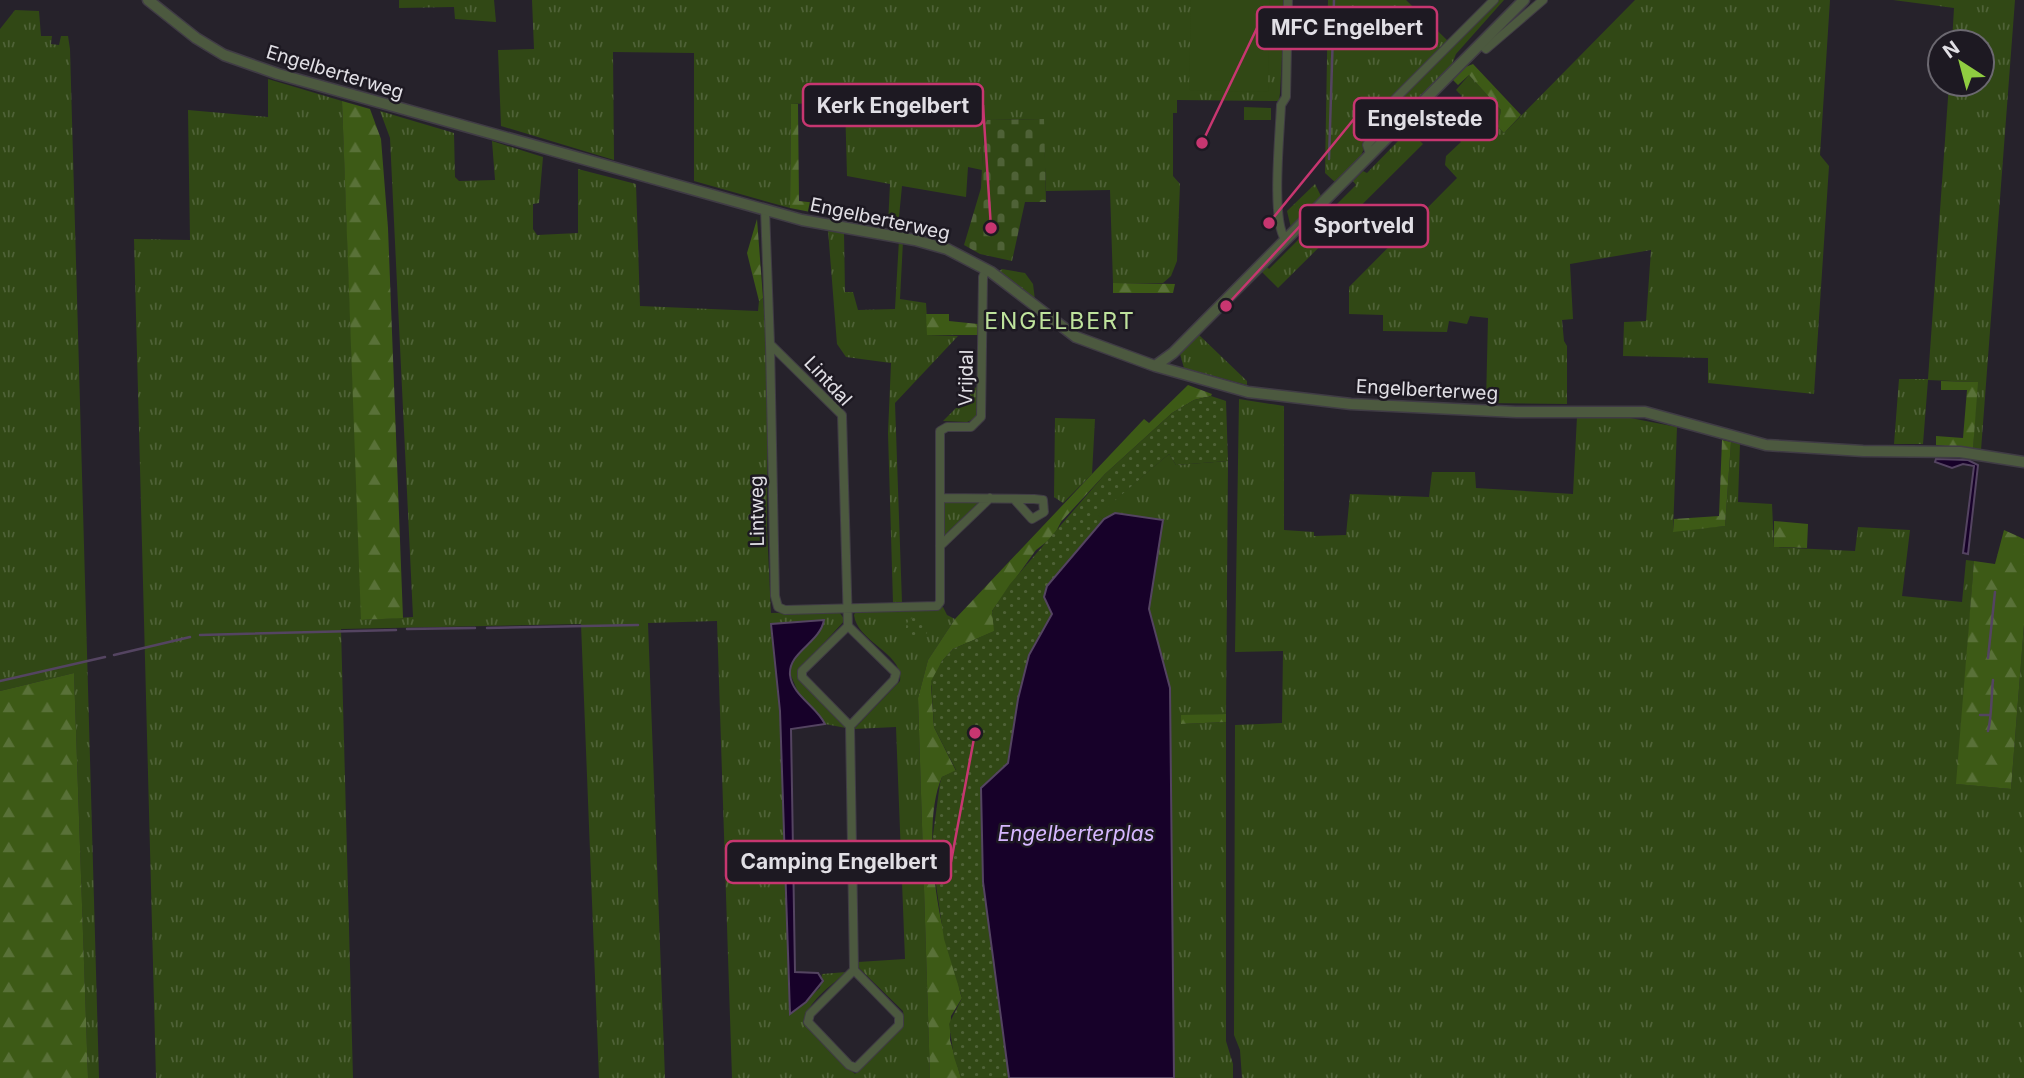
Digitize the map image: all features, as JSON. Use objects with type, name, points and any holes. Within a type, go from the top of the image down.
[{"type":"street","name":"Engelberterweg","points":[[148,0],[196,38],[224,55],[278,74],[634,175],[839,228],[915,240],[947,249],[986,269],[1076,337],[1175,373],[1232,389],[1287,399],[1516,412],[1646,412],[1766,445],[1863,451],[1960,452],[2024,462]]},
{"type":"street","points":[[1285,239],[1279,226],[1278,161],[1281,105],[1286,97],[1288,0]]},
{"type":"street","points":[[1370,154],[1367,145],[1390,119],[1395,99],[1494,0]]},
{"type":"street","points":[[1155,366],[1172,354],[1524,0]]},
{"type":"street","points":[[1480,44],[1486,49],[1502,38],[1543,0]]},
{"type":"street","points":[[765,209],[771,344]]},
{"type":"street","name":"Vrijdal","points":[[848,609],[937,606],[940,602],[940,432],[947,427],[971,427],[981,418],[983,277],[986,269]]},
{"type":"street","name":"Lintdal","points":[[771,344],[842,415],[848,626]]},
{"type":"street","name":"Lintweg","points":[[771,344],[775,596],[778,607],[786,610],[848,609]]},
{"type":"street","points":[[1172,354],[1175,373]]},
{"type":"street","points":[[940,498],[1014,499]]},
{"type":"street","points":[[940,546],[990,498]]},
{"type":"street","points":[[850,726],[894,680],[896,673],[848,626],[802,671],[802,677],[850,726],[854,970],[899,1016],[899,1025],[856,1068],[849,1065],[808,1022],[810,1014],[854,970]]},
{"type":"green space","points":[[399,0],[494,0],[496,22],[455,19],[454,7],[399,8]]},
{"type":"green space","points":[[532,0],[1285,0],[1279,101],[1177,100],[1177,113],[1173,113],[1173,176],[1180,184],[1177,261],[1171,276],[1163,283],[1113,283],[1110,190],[1046,191],[1043,119],[987,120],[984,126],[982,170],[968,167],[966,197],[902,186],[898,227],[888,225],[890,184],[847,176],[845,102],[791,104],[790,208],[694,181],[694,53],[613,52],[614,160],[501,126],[498,50],[534,49]]},
{"type":"green space","points":[[1191,0],[1270,0],[1268,92],[1189,90]]},
{"type":"green space","points":[[1328,0],[1406,0],[1448,41],[1390,101],[1387,117],[1366,142],[1360,159],[1336,183],[1325,173]]},
{"type":"green space","points":[[1498,0],[1504,0],[1456,54],[1450,69],[1391,128],[1403,94]]},
{"type":"green space","points":[[1635,0],[1830,0],[1820,155],[1829,166],[1814,394],[1708,383],[1708,358],[1623,356],[1624,322],[1646,321],[1651,250],[1570,264],[1573,319],[1562,320],[1567,346],[1567,404],[1486,403],[1488,318],[1470,316],[1467,324],[1449,321],[1447,332],[1383,331],[1383,315],[1349,314],[1349,287],[1457,178],[1445,165],[1446,156],[1461,142],[1453,133],[1460,116],[1453,105],[1462,96],[1456,90],[1469,75],[1501,110],[1498,127],[1504,133]]},
{"type":"green space","points":[[1893,0],[2015,0],[1981,450],[1973,449],[1977,382],[1928,380],[1923,444],[1894,444],[1899,379],[1928,379],[1948,98],[1996,98],[1996,28],[1953,28],[1954,8]]},
{"type":"green space","points":[[15,10],[39,11],[41,36],[52,36],[51,44],[59,45],[61,36],[68,36],[70,49],[99,1078],[88,1078],[74,673],[0,691],[0,29]]},
{"type":"green space","points":[[1473,64],[1521,115],[1504,133],[1498,127],[1501,110],[1469,75],[1458,85],[1452,79],[1463,68]]},
{"type":"green space","points":[[268,79],[342,101],[362,620],[413,617],[390,138],[380,111],[454,133],[455,177],[459,181],[495,180],[492,141],[543,157],[539,203],[533,204],[533,229],[537,235],[578,233],[578,169],[636,184],[640,306],[758,311],[759,301],[763,298],[768,356],[767,529],[771,613],[839,612],[845,620],[800,669],[846,728],[825,724],[798,692],[789,671],[795,658],[771,628],[780,711],[795,1010],[820,988],[822,974],[846,972],[812,1004],[806,1019],[807,1027],[855,1074],[904,1021],[903,1011],[858,967],[858,962],[905,959],[896,727],[854,729],[900,681],[899,671],[888,655],[863,633],[854,615],[856,611],[943,607],[947,615],[955,619],[928,660],[918,698],[930,1078],[732,1078],[717,621],[648,623],[665,1078],[599,1078],[581,624],[341,629],[353,1078],[156,1078],[134,239],[190,240],[188,110],[268,117]]},
{"type":"green space","points":[[342,101],[370,109],[381,139],[388,228],[403,618],[361,620]]},
{"type":"green space","points":[[791,104],[798,104],[799,201],[835,205],[836,217],[790,208]]},
{"type":"green space","points":[[1244,107],[1271,108],[1271,120],[1244,120]]},
{"type":"green space","points":[[1044,119],[1046,202],[1025,202],[1012,261],[980,254],[964,245],[981,188],[984,126],[987,120]]},
{"type":"green space","points":[[1405,126],[1423,144],[1278,288],[1260,270],[1265,265],[1269,269],[1312,226],[1310,222],[1323,209],[1328,213],[1356,185],[1353,181],[1363,171],[1367,173],[1400,139],[1396,135]]},
{"type":"green space","points":[[1315,184],[1322,198],[1291,228],[1287,211]]},
{"type":"green space","points":[[757,219],[763,298],[759,301],[747,253]]},
{"type":"green space","points":[[828,230],[844,233],[845,292],[853,292],[858,310],[895,309],[899,240],[903,241],[900,299],[926,303],[928,335],[958,336],[895,403],[902,603],[893,603],[888,433],[891,363],[846,357],[837,344]]},
{"type":"green space","points":[[1002,269],[1025,273],[1033,284],[1035,300],[998,272]]},
{"type":"green space","points":[[1113,283],[1175,284],[1173,293],[1113,293]]},
{"type":"green space","points":[[926,314],[949,314],[949,321],[978,324],[978,335],[927,335]]},
{"type":"green space","points":[[1198,334],[1247,381],[1247,385],[1184,368],[1180,354]]},
{"type":"green space","points":[[1941,381],[1978,382],[1973,449],[1936,445],[1936,436],[1963,438],[1967,390],[1941,390]]},
{"type":"green space","points":[[979,384],[976,418],[967,422],[943,421],[960,404],[970,404],[970,393]]},
{"type":"green space","points":[[1188,385],[1212,394],[1194,400],[1172,413],[1105,474],[1061,522],[1053,537],[1036,550],[992,611],[995,631],[953,649],[942,661],[931,686],[934,727],[956,771],[942,777],[936,796],[932,845],[942,925],[962,998],[951,1016],[950,1040],[961,1078],[930,1078],[918,698],[928,660],[955,619],[1144,419],[1149,423]]},
{"type":"green space","points":[[1211,396],[1226,401],[1228,461],[1176,465],[1169,454],[1098,515],[1104,519],[1101,525],[1047,586],[1044,597],[1052,613],[1040,634],[1018,699],[1008,763],[981,788],[983,882],[1009,1078],[961,1078],[954,1057],[949,1024],[962,998],[944,939],[934,871],[933,835],[942,777],[956,770],[934,727],[931,681],[942,661],[953,649],[994,631],[992,611],[1010,584],[1105,474],[1172,413],[1194,400]]},
{"type":"green space","points":[[1239,399],[1284,406],[1284,530],[1314,532],[1314,536],[1346,535],[1350,494],[1429,497],[1432,472],[1475,472],[1476,488],[1573,494],[1577,417],[1620,416],[1677,427],[1673,531],[1725,526],[1731,442],[1740,443],[1738,502],[1772,504],[1774,547],[1855,551],[1858,527],[1910,530],[1902,596],[1962,602],[1966,560],[1974,561],[1957,784],[2011,789],[2024,625],[2024,1078],[1242,1078],[1240,1050],[1234,1035],[1235,725],[1282,723],[1283,651],[1235,652]]},
{"type":"green space","points":[[1055,418],[1095,419],[1092,474],[1063,503],[1054,497]]},
{"type":"green space","points":[[1722,440],[1731,442],[1725,526],[1673,532],[1674,519],[1719,516]]},
{"type":"green space","points":[[1169,454],[1176,465],[1228,461],[1226,714],[1181,716],[1181,724],[1226,722],[1226,1041],[1233,1064],[1233,1078],[1174,1078],[1170,688],[1149,610],[1163,521],[1115,513],[1104,519],[1097,515]]},
{"type":"green space","points":[[944,501],[979,503],[944,536]]},
{"type":"green space","points":[[1774,521],[1808,524],[1807,548],[1774,547]]},
{"type":"green space","points":[[2004,530],[2024,539],[2024,625],[2011,789],[1956,784],[1974,561],[1995,564]]},
{"type":"green space","points":[[917,617],[925,620],[928,628],[925,636],[917,639],[909,636],[906,628],[909,620]]},
{"type":"green space","points":[[74,673],[88,1078],[0,1078],[0,691]]},
{"type":"green space","points":[[1226,714],[1226,722],[1181,724],[1181,715]]},
{"type":"water","points":[[1936,459],[1968,460],[1978,465],[1968,554],[1963,553],[1974,466],[1963,464],[1952,468],[1935,462]]},
{"type":"water","name":"Engelberterplas","points":[[1115,513],[1163,520],[1149,609],[1170,688],[1174,1078],[1009,1078],[983,882],[981,788],[1008,763],[1018,699],[1029,655],[1052,614],[1044,597],[1047,586],[1104,519]]},
{"type":"water","points":[[824,620],[817,635],[794,660],[790,675],[795,689],[825,724],[791,729],[795,972],[818,973],[823,981],[806,1002],[790,1014],[780,711],[771,624]]},
{"type":"waterway","points":[[1329,159],[1334,0]]},
{"type":"waterway","points":[[1988,658],[1995,592]]},
{"type":"waterway","points":[[487,628],[638,625]]},
{"type":"waterway","points":[[407,629],[475,628]]},
{"type":"waterway","points":[[200,635],[396,630]]},
{"type":"waterway","points":[[114,655],[190,637]]},
{"type":"waterway","points":[[0,681],[105,657]]},
{"type":"waterway","points":[[1988,731],[1993,680]]},
{"type":"waterway","points":[[1980,715],[1989,715]]},
{"type":"place","name":"MFC Engelbert","points":[[1202,143]]},
{"type":"place","name":"Engelstede","points":[[1269,223]]},
{"type":"place","name":"Kerk Engelbert","points":[[991,228]]},
{"type":"place","name":"Sportveld","points":[[1226,306]]},
{"type":"place","name":"Camping Engelbert","points":[[975,733]]},
{"type":"district","name":"ENGELBERT","points":[[1060,321]]}]
